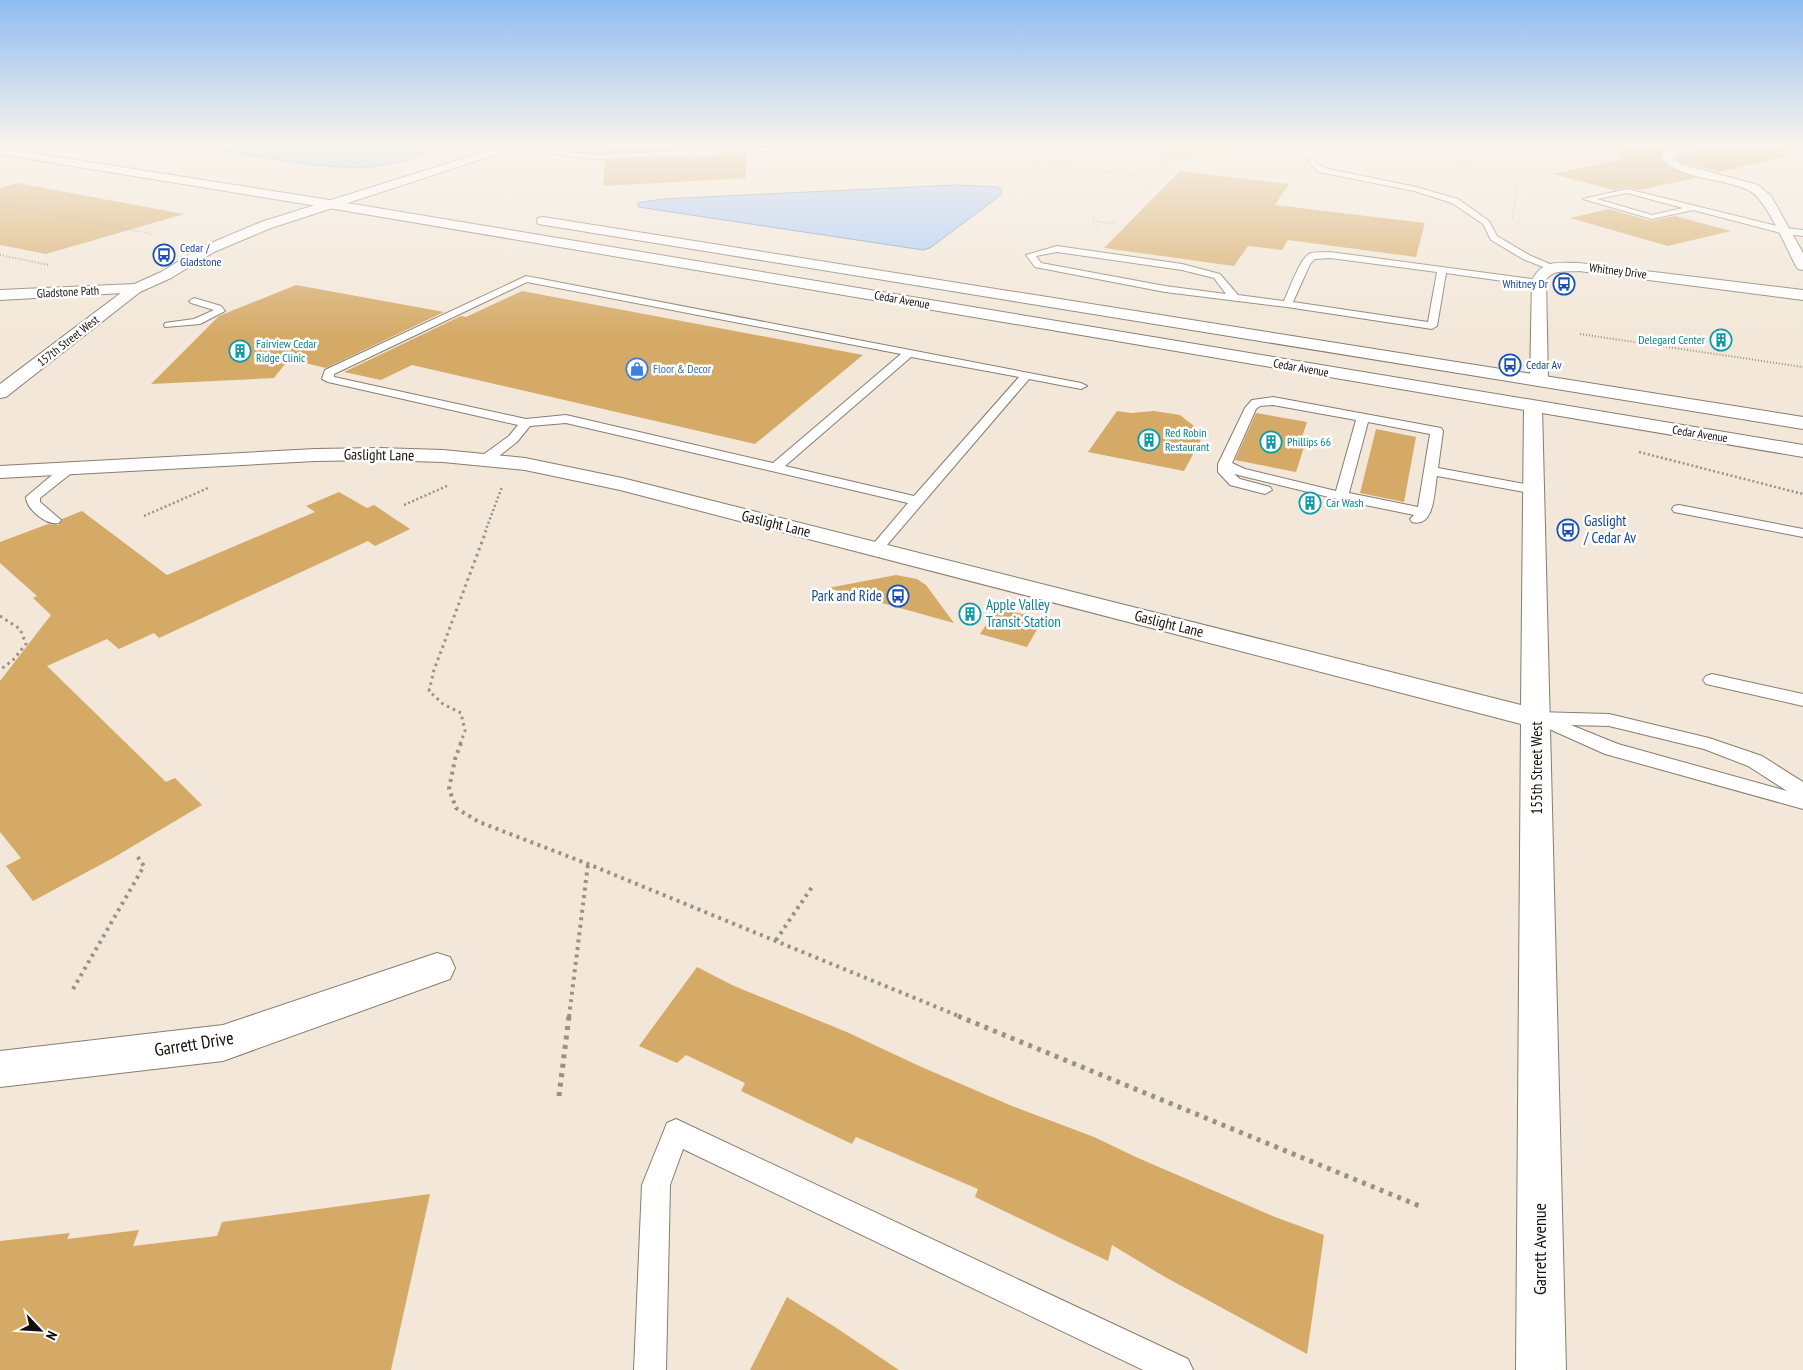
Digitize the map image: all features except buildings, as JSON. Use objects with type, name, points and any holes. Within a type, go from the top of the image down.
[{"type":"street","points":[[197,240],[244,222],[289,208]]},
{"type":"street","name":"157th Street West","points":[[0,393],[135,289],[166,275],[193,257],[228,240],[266,225],[320,208]]},
{"type":"street","name":"Cedar Avenue","points":[[355,208],[1803,452]]},
{"type":"street","points":[[1772,208],[1803,266]]},
{"type":"street","name":"Cedar Avenue","points":[[526,218],[1803,423]]},
{"type":"street","points":[[1227,355],[1504,386],[1539,380],[1539,276],[1543,272],[1554,268]]},
{"type":"street","name":"Whitney Drive","points":[[1554,268],[1598,268],[1803,295]]},
{"type":"street","points":[[135,289],[131,278],[143,270]]},
{"type":"street","name":"Gladstone Path","points":[[0,295],[135,289]]},
{"type":"street","points":[[1534,407],[1544,400],[1568,400],[1682,415],[1803,435]]},
{"type":"street","name":"155th Street West","points":[[1534,407],[1539,1129]]},
{"type":"street","name":"Gaslight Lane","points":[[0,472],[347,454],[435,456],[525,464],[614,482],[1536,718]]},
{"type":"street","name":"Garrett Drive","points":[[0,1069],[222,1043],[437,968]]},
{"type":"street","name":"Garrett Avenue","points":[[1539,1129],[1540,1370]]},
{"type":"lane","points":[[1465,208],[1486,223],[1494,238],[1526,257],[1554,268]]},
{"type":"lane","points":[[1619,208],[1652,217],[1692,208],[1785,231],[1803,233]]},
{"type":"lane","points":[[1234,298],[1217,276],[1182,267],[1057,249],[1030,255],[1038,266],[1165,289],[1234,298],[1287,304],[1432,326],[1442,270]]},
{"type":"lane","points":[[1287,304],[1306,263],[1312,256],[1330,255],[1539,283]]},
{"type":"lane","points":[[917,501],[566,419],[526,422],[328,379],[329,372],[526,280],[1081,386]]},
{"type":"lane","points":[[169,325],[196,322],[213,316],[220,311],[217,308],[194,301]]},
{"type":"lane","points":[[774,468],[909,353]]},
{"type":"lane","points":[[876,549],[1026,376]]},
{"type":"lane","points":[[1225,464],[1241,472],[1341,501],[1411,520],[1420,519],[1431,471],[1437,431],[1273,401],[1256,403],[1251,408],[1225,464],[1225,472],[1235,482],[1265,490]]},
{"type":"lane","points":[[1341,501],[1363,417]]},
{"type":"lane","points":[[485,460],[513,440],[526,422]]},
{"type":"lane","points":[[54,520],[33,503],[32,497],[70,468]]},
{"type":"lane","points":[[1431,471],[1535,490]]},
{"type":"lane","points":[[1679,509],[1803,533]]},
{"type":"lane","points":[[1712,680],[1803,700]]},
{"type":"lane","points":[[1536,718],[1609,720],[1709,744],[1755,761],[1803,791]]},
{"type":"lane","points":[[1536,718],[1612,749],[1803,802]]},
{"type":"lane","points":[[650,1370],[656,1184],[676,1132],[1177,1370]]},
{"type":"path","points":[[20,208],[151,234]]},
{"type":"path","points":[[1093,217],[1094,221],[1102,222]]},
{"type":"path","points":[[0,255],[49,265]]},
{"type":"path","points":[[1580,334],[1803,367]]},
{"type":"path","points":[[525,464],[504,484],[434,670],[429,691],[443,704],[461,714],[465,730],[455,759],[449,789],[456,808],[479,822],[776,940],[1422,1207]]},
{"type":"path","points":[[404,505],[453,482]]},
{"type":"path","points":[[144,516],[191,497],[214,485]]},
{"type":"path","points":[[0,616],[7,623],[20,627],[25,633],[26,644],[13,660],[0,670]]},
{"type":"path","points":[[73,989],[144,866],[137,856]]},
{"type":"path","points":[[559,1096],[586,894],[588,864]]},
{"type":"path","points":[[776,940],[812,887]]},
{"type":"water","points":[[644,208],[983,208],[930,248],[923,250]]},
{"type":"place","name":"Cedar / Gladstone","points":[[164,255]]},
{"type":"place","name":"Whitney Dr","points":[[1564,284]]},
{"type":"place","name":"Delegard Center","points":[[1721,340]]},
{"type":"place","name":"Fairview Cedar Ridge Clinic","points":[[240,351]]},
{"type":"place","name":"Cedar Av","points":[[1510,365]]},
{"type":"place","name":"Floor & Decor","points":[[637,369]]},
{"type":"place","name":"Red Robin Restaurant","points":[[1149,440]]},
{"type":"place","name":"Phillips 66","points":[[1271,442]]},
{"type":"place","name":"Car Wash","points":[[1310,503]]},
{"type":"place","name":"Gaslight / Cedar Av","points":[[1568,530]]},
{"type":"place","name":"Park and Ride","points":[[898,596]]},
{"type":"place","name":"Apple Valley Transit Station","points":[[970,614]]}]
